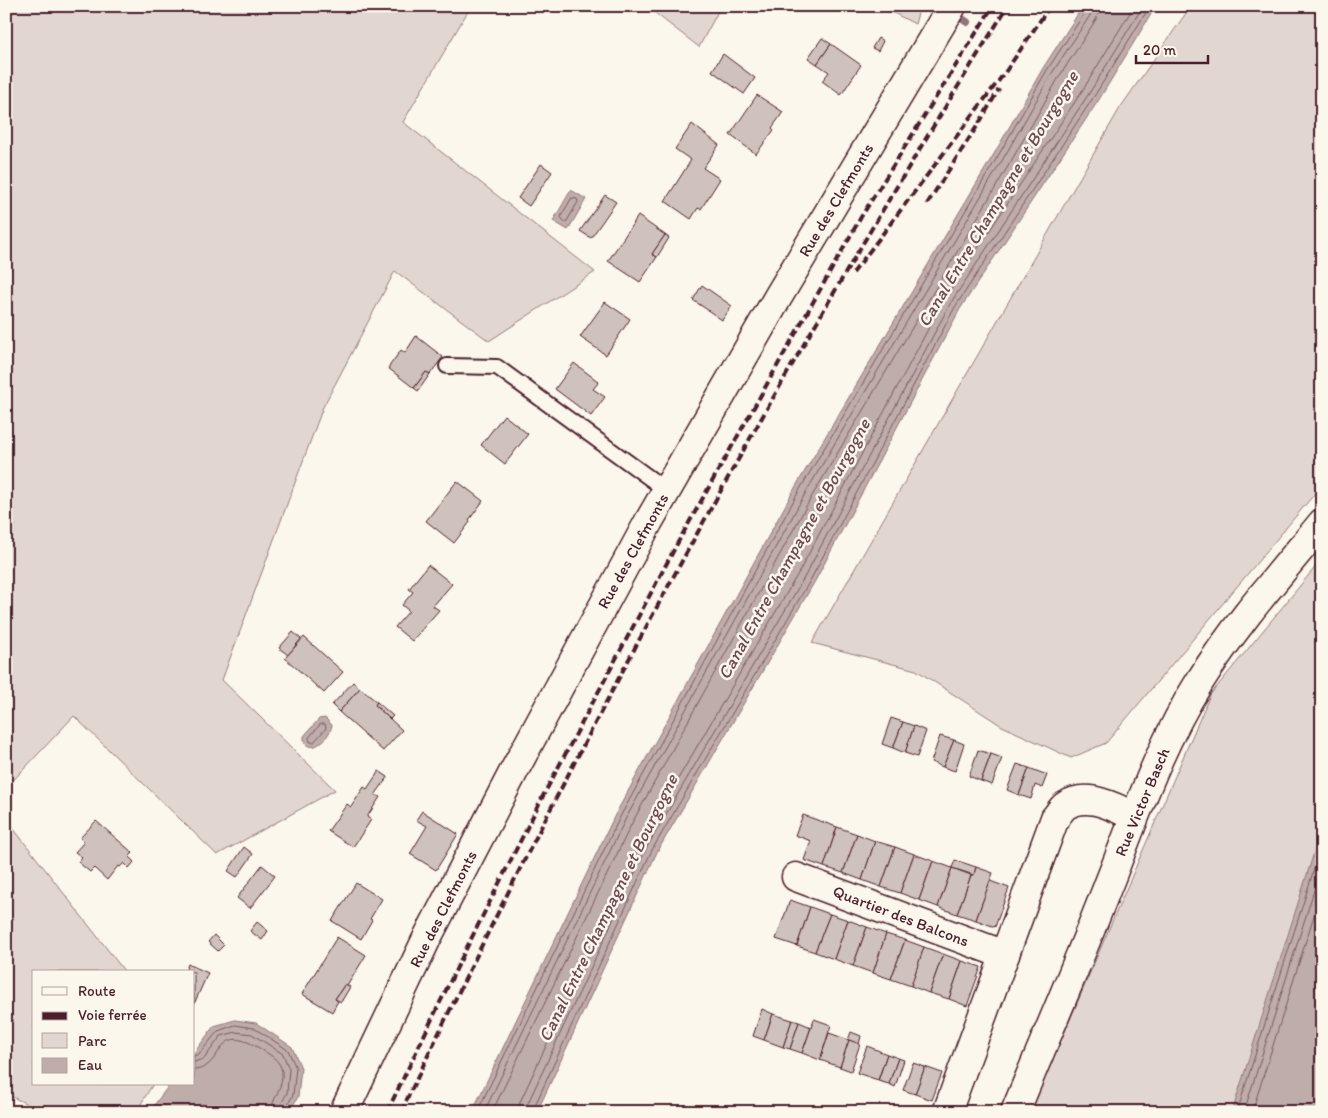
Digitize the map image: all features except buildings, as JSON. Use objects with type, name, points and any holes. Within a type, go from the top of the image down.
[{"type":"street","name":"Rue des Clefmonts","points":[[344,1112],[428,936],[515,769],[666,490],[778,297],[952,6]]},
{"type":"street","name":"Rue Victor Basch","points":[[1015,1112],[1164,746],[1200,682],[1226,642],[1322,522]]},
{"type":"street","points":[[947,1112],[1055,818],[1066,806],[1083,799],[1103,802],[1134,816]]},
{"type":"street","name":"Quartier des Balcons","points":[[796,877],[1005,955]]},
{"type":"lane","points":[[447,366],[496,367],[666,490]]},
{"type":"green space","points":[[6,6],[471,6],[403,122],[595,272],[489,341],[395,271],[323,407],[222,680],[335,790],[217,855],[74,716],[6,788]]},
{"type":"green space","points":[[646,6],[721,6],[699,47]]},
{"type":"green space","points":[[880,6],[920,6],[915,24]]},
{"type":"green space","points":[[1191,6],[1322,6],[1322,485],[1106,743],[1071,758],[1002,726],[916,670],[812,643],[1120,108]]},
{"type":"green space","points":[[1322,559],[1322,941],[1263,1112],[1030,1112],[1210,695]]},
{"type":"green space","points":[[6,819],[123,970],[32,970],[32,1086],[152,1086],[136,1112],[44,1112],[6,1094]]},
{"type":"water","name":"Canal Entre Champagne et Bourgogne","points":[[1083,6],[1156,6],[1100,98],[960,309],[815,581],[657,852],[537,1112],[472,1112],[615,815],[796,486],[994,154],[1043,68]]},
{"type":"water","points":[[571,190],[586,199],[568,230],[553,221]]},
{"type":"water","points":[[325,718],[332,725],[328,735],[321,743],[312,747],[308,745],[304,742],[304,736],[319,719]]},
{"type":"water","points":[[1322,827],[1322,1112],[1232,1112]]},
{"type":"water","points":[[235,1020],[256,1023],[292,1047],[301,1068],[298,1097],[289,1112],[149,1112],[168,1086],[195,1086],[195,1052],[214,1026]]},
{"type":"waterway","points":[[958,16],[967,22]]},
{"type":"railway","points":[[387,1112],[543,796],[677,544],[861,217],[993,6]]},
{"type":"railway","points":[[401,1112],[540,829],[688,550],[844,276],[1008,6]]},
{"type":"railway","points":[[853,273],[1006,71],[1050,6]]},
{"type":"railway","points":[[927,204],[999,89]]}]
